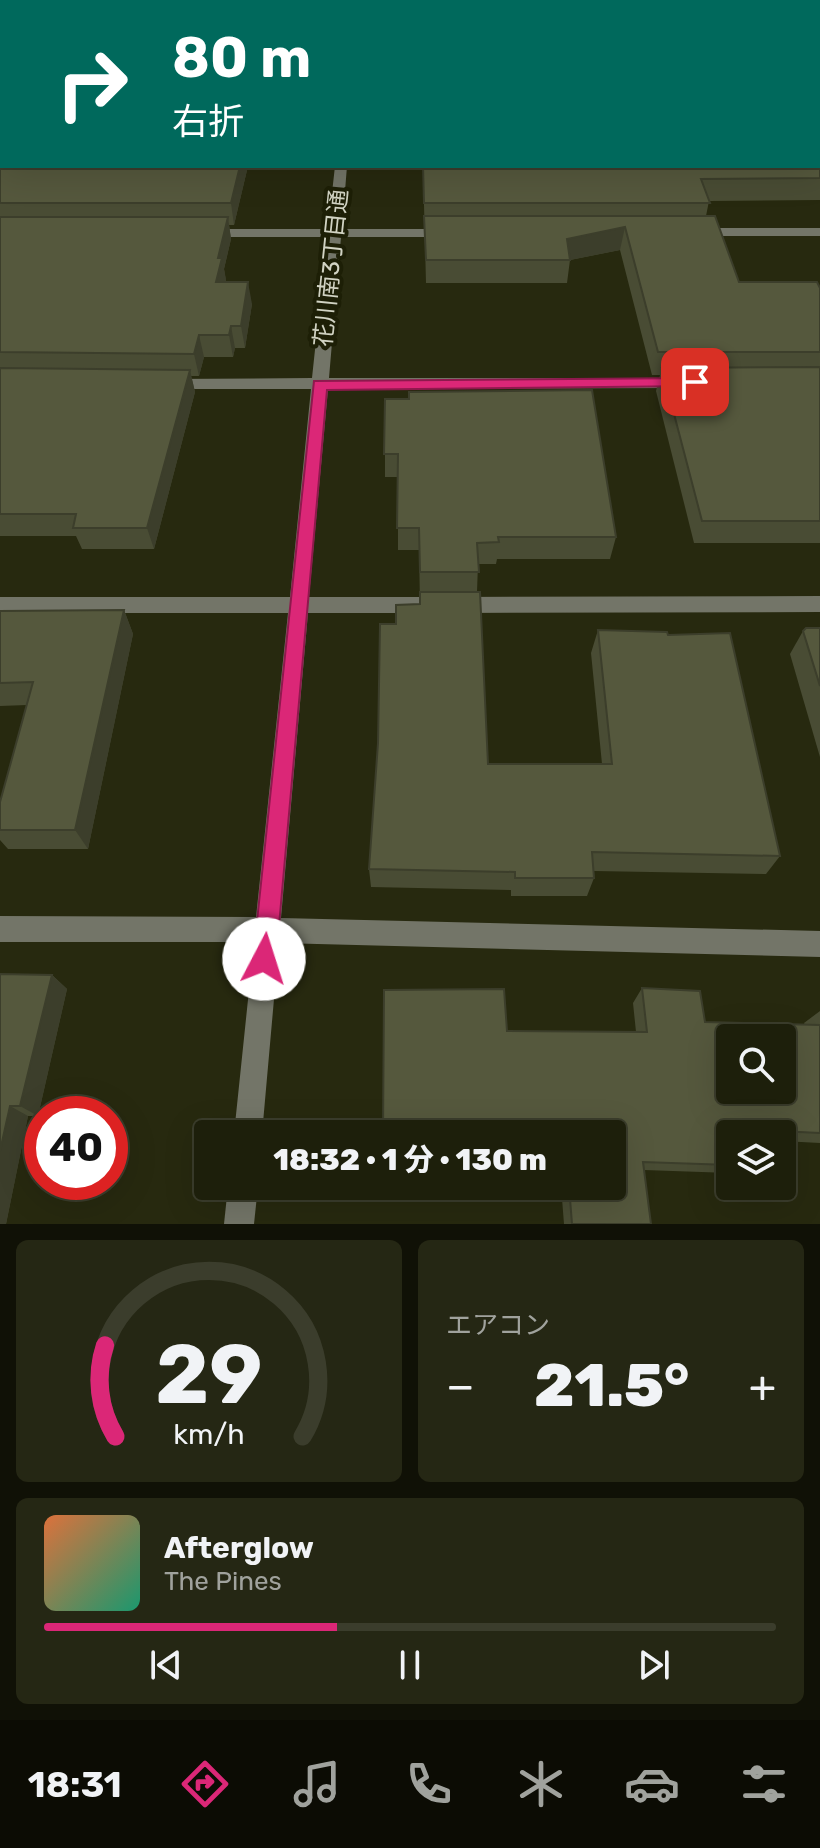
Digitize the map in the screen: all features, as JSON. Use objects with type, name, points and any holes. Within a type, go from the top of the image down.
[{"type":"street","name":"花川南3丁目通","points":[[249,1120],[341,168]]},
{"type":"street","points":[[679,232],[820,232]]},
{"type":"street","points":[[191,233],[460,233]]},
{"type":"street","points":[[144,383],[695,382]]},
{"type":"street","points":[[0,605],[820,604]]},
{"type":"street","points":[[0,929],[267,930],[820,944]]},
{"type":"street","points":[[239,1224],[242,1200]]},
{"type":"building","points":[[0,168],[240,168],[231,203],[0,203]]},
{"type":"building","points":[[423,168],[820,168],[820,178],[701,179],[710,203],[424,203]]},
{"type":"building","points":[[424,216],[715,216],[739,282],[817,282],[820,288],[820,352],[658,352],[625,227],[567,239],[570,260],[426,260]]},
{"type":"building","points":[[0,217],[228,217],[216,282],[248,282],[241,326],[231,326],[229,335],[199,335],[194,354],[0,352]]},
{"type":"building","points":[[820,367],[820,521],[702,521],[662,368]]},
{"type":"building","points":[[0,368],[190,370],[147,528],[73,528],[76,514],[0,514]]},
{"type":"building","points":[[592,390],[616,537],[498,537],[499,542],[477,543],[479,572],[420,572],[419,528],[397,528],[398,454],[384,454],[385,399],[409,399],[409,392]]},
{"type":"building","points":[[420,592],[480,592],[488,764],[612,764],[598,630],[667,632],[668,635],[730,633],[780,856],[592,852],[594,878],[515,878],[515,872],[369,869],[378,743],[380,624],[396,624],[396,605],[420,604]]},
{"type":"building","points":[[124,610],[75,830],[0,830],[0,802],[33,682],[0,683],[0,611]]},
{"type":"building","points":[[806,628],[820,628],[820,686],[803,631]]},
{"type":"building","points":[[0,974],[52,975],[20,1106],[10,1106],[0,1151]]},
{"type":"building","points":[[642,988],[700,991],[705,1022],[782,1024],[716,1024],[716,1104],[796,1104],[796,1024],[820,1025],[820,1133],[796,1132],[796,1120],[716,1120],[716,1165],[643,1162],[651,1224],[572,1224],[570,1200],[626,1200],[626,1120],[383,1120],[384,990],[504,989],[507,1031],[647,1032]]},
{"type":"route","points":[[264,959],[320,385],[695,382]]}]
